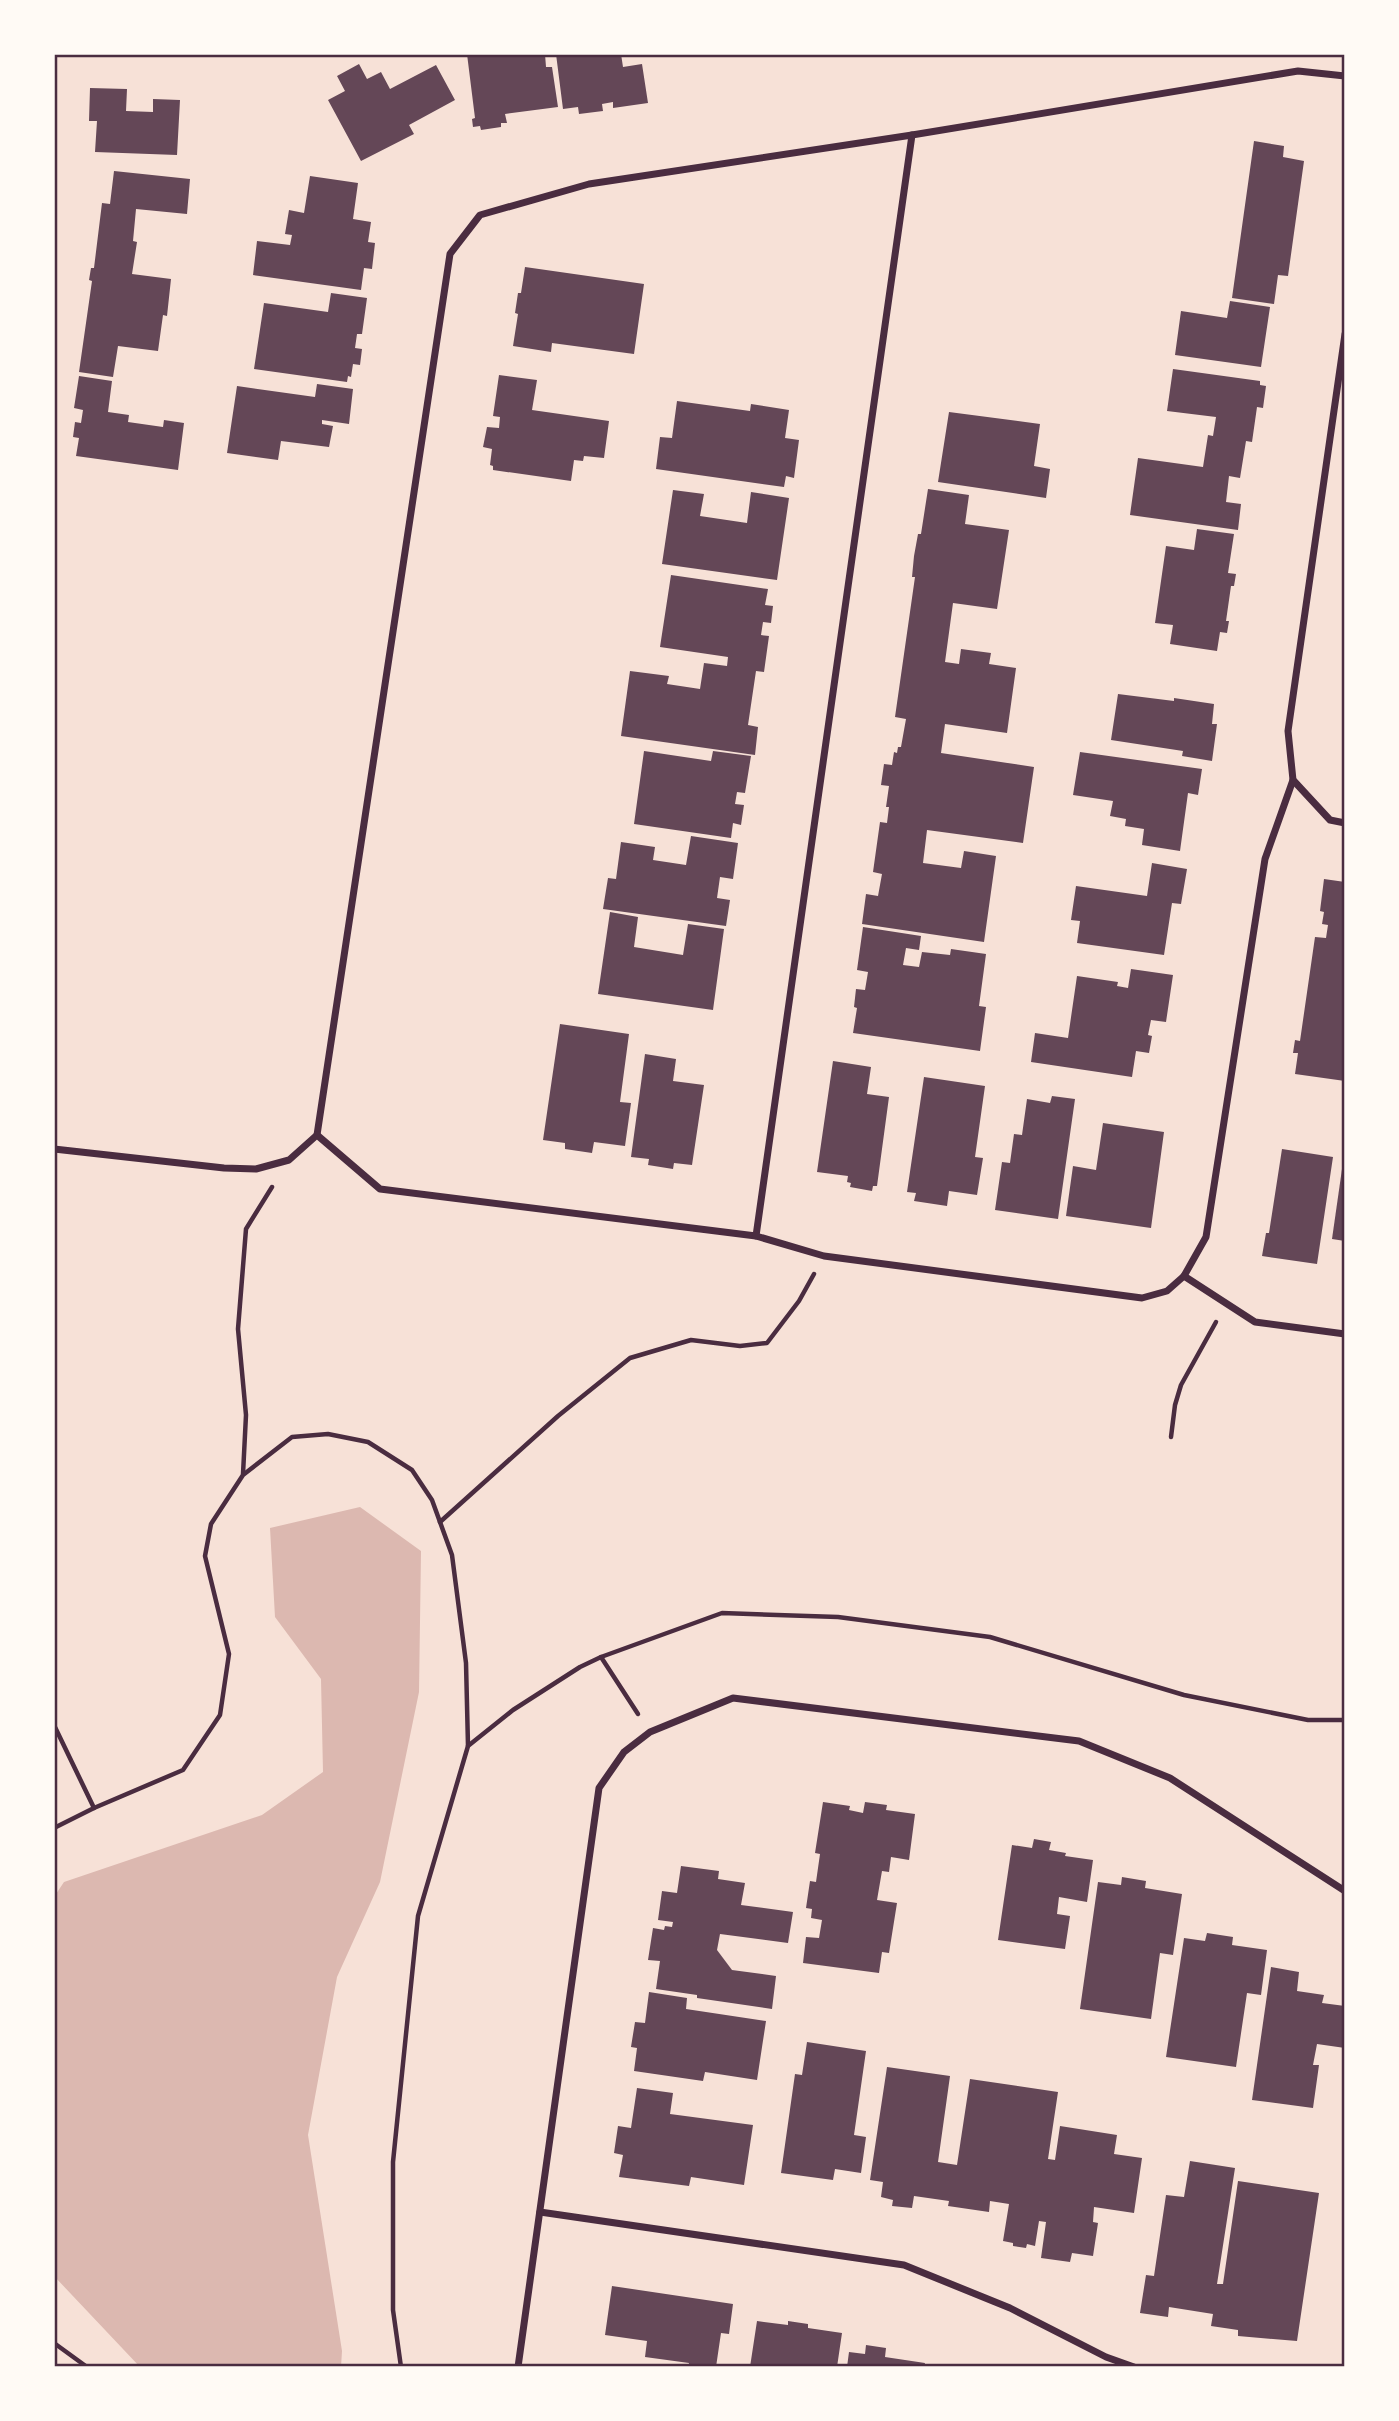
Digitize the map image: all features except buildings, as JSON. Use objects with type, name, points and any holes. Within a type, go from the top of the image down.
[{"type":"street","points":[[54,1149],[224,1168],[256,1169],[289,1160],[317,1135],[450,254],[480,215],[590,184],[912,135],[1298,71],[1345,76]]},
{"type":"street","points":[[756,1236],[912,135]]},
{"type":"street","points":[[317,1135],[380,1189],[756,1236],[824,1256],[1142,1297],[1167,1291],[1184,1276],[1206,1237],[1265,859],[1293,780],[1288,731],[1345,334]]},
{"type":"street","points":[[1293,780],[1330,820],[1345,823]]},
{"type":"street","points":[[1184,1276],[1255,1322],[1345,1334]]},
{"type":"street","points":[[519,2367],[599,1788],[624,1752],[650,1732],[733,1698],[1079,1741],[1170,1778],[1345,1891]]},
{"type":"street","points":[[540,2212],[904,2266],[1010,2308],[1106,2357],[1134,2367]]},
{"type":"path","points":[[243,1475],[246,1415],[238,1329],[246,1229],[289,1160]]},
{"type":"path","points":[[440,1522],[558,1416],[630,1358],[691,1340],[740,1346],[767,1343],[799,1301],[824,1256]]},
{"type":"path","points":[[1171,1437],[1175,1405],[1181,1385],[1227,1304]]},
{"type":"path","points":[[54,1828],[183,1770],[220,1715],[229,1654],[205,1556],[211,1524],[243,1475],[292,1437],[328,1434],[368,1442],[412,1470],[432,1500],[452,1555],[466,1663],[468,1746],[418,1916],[393,2162],[393,2310],[401,2367]]},
{"type":"path","points":[[468,1746],[513,1710],[580,1667],[722,1612],[838,1617],[990,1637],[1184,1695],[1308,1720],[1345,1720]]},
{"type":"path","points":[[601,1657],[650,1732]]},
{"type":"path","points":[[54,1725],[94,1808]]},
{"type":"path","points":[[54,2343],[87,2367]]},
{"type":"path","points":[[54,2350],[62,2349]]},
{"type":"shaded area","points":[[360,1507],[421,1551],[419,1692],[380,1882],[337,1977],[308,2135],[342,2351],[341,2367],[140,2367],[54,2276],[54,1897],[64,1882],[262,1815],[323,1772],[321,1679],[275,1617],[270,1528]]}]
